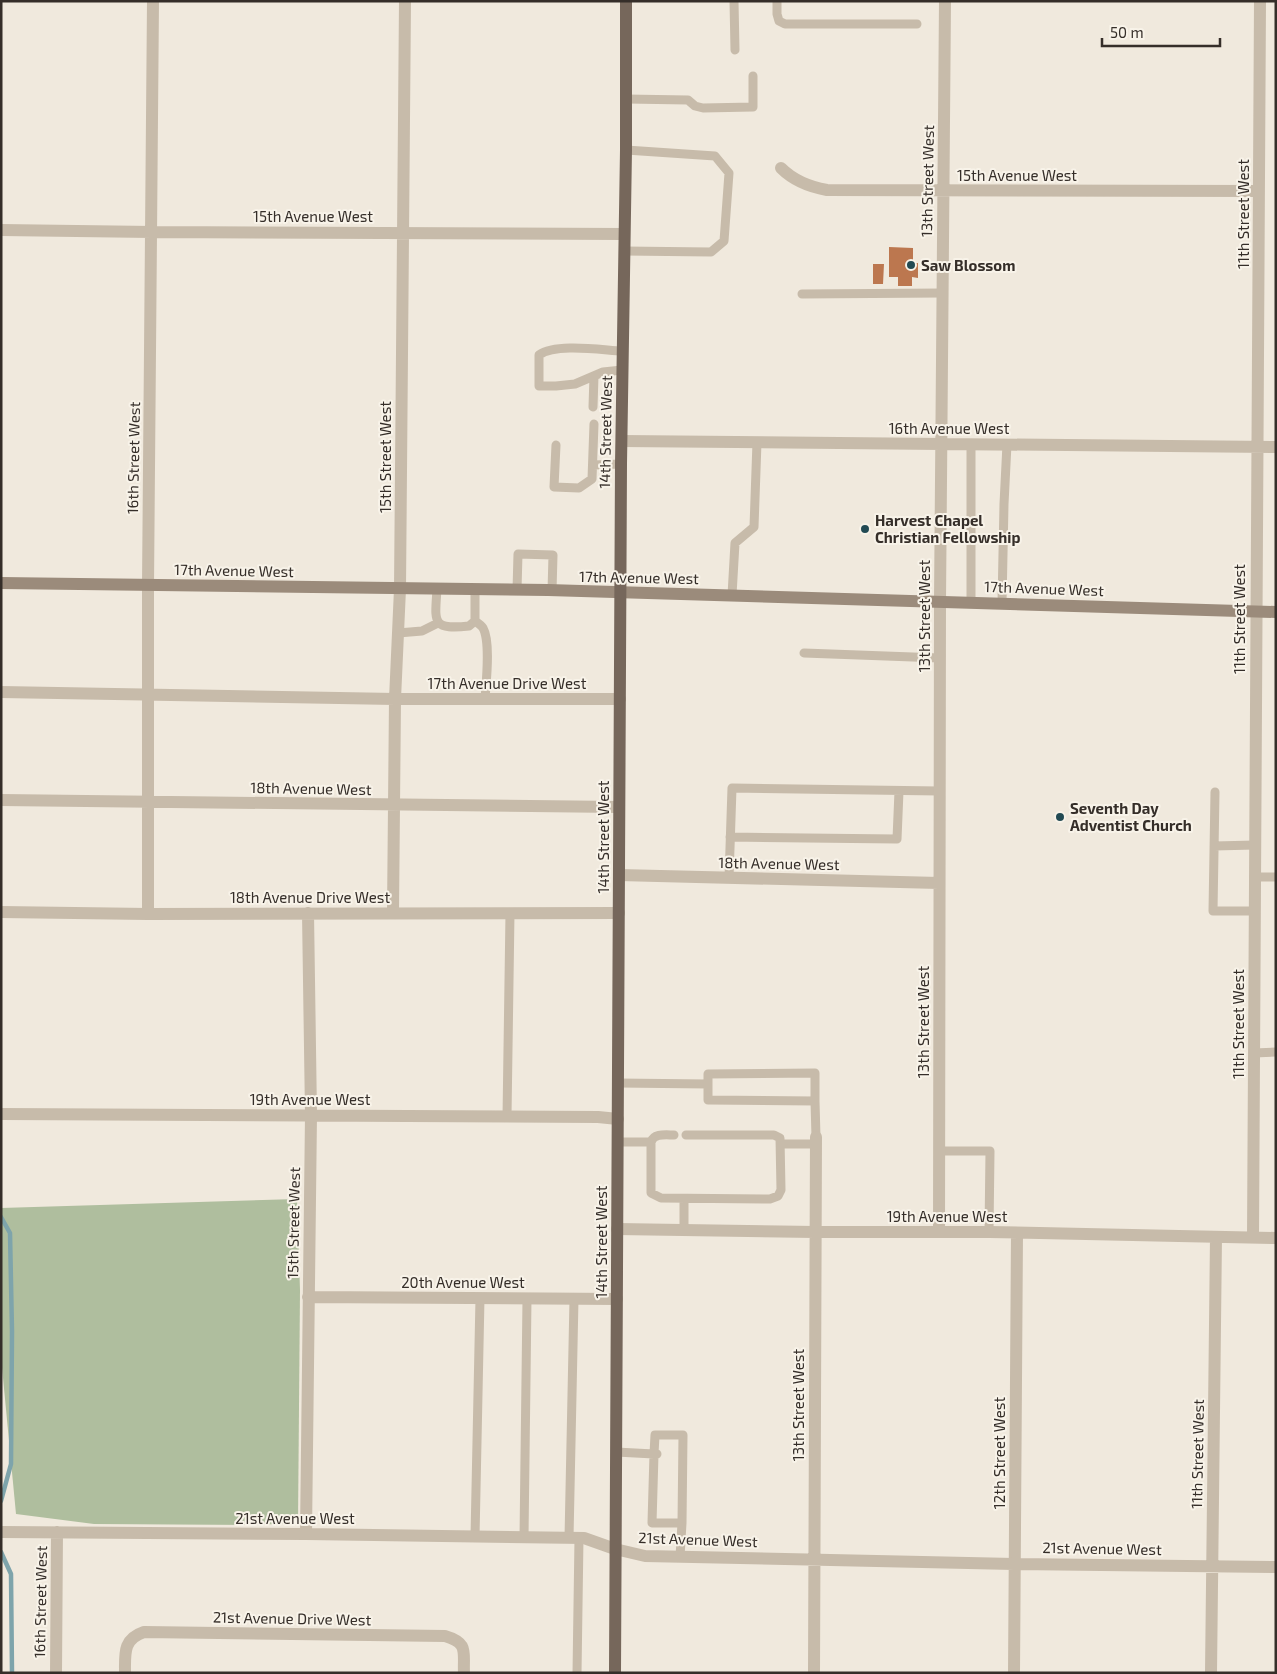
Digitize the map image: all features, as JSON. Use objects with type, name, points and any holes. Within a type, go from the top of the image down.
[{"type":"main road","name":"14th Street West","points":[[615,1673],[618,913],[626,1]]},
{"type":"street","name":"16th Street West","points":[[148,914],[148,586],[153,1]]},
{"type":"street","name":"15th Street West","points":[[393,913],[395,699],[400,589],[405,1]]},
{"type":"street","name":"13th Street West","points":[[939,1232],[939,791],[945,1]]},
{"type":"street","name":"11th Street West","points":[[1253,1237],[1260,1]]},
{"type":"street","name":"15th Avenue West","points":[[781,168],[789,176],[810,187],[827,190],[1259,191]]},
{"type":"street","name":"15th Avenue West","points":[[1,230],[624,234]]},
{"type":"street","name":"16th Avenue West","points":[[622,441],[1276,447]]},
{"type":"street","name":"17th Avenue West","points":[[1,583],[621,592],[1276,612]]},
{"type":"street","name":"17th Avenue Drive West","points":[[1,692],[395,699],[620,699]]},
{"type":"street","name":"18th Avenue West","points":[[1,800],[619,808]]},
{"type":"street","name":"18th Avenue West","points":[[619,875],[939,883]]},
{"type":"street","name":"18th Avenue Drive West","points":[[1,912],[148,914],[618,913]]},
{"type":"street","name":"15th Street West","points":[[306,1534],[311,1115],[308,913]]},
{"type":"street","name":"19th Avenue West","points":[[1,1114],[311,1115],[618,1119]]},
{"type":"street","name":"13th Street West","points":[[814,1673],[816,1140]]},
{"type":"street","name":"19th Avenue West","points":[[617,1229],[990,1232],[1276,1238]]},
{"type":"street","name":"12th Street West","points":[[1014,1673],[1017,1233]]},
{"type":"street","name":"11th Street West","points":[[1211,1673],[1216,1237]]},
{"type":"street","name":"20th Avenue West","points":[[308,1297],[617,1299]]},
{"type":"street","name":"21st Avenue West","points":[[4,1532],[584,1538],[615,1549],[645,1556],[1014,1564],[1276,1567]]},
{"type":"street","name":"16th Street West","points":[[56,1673],[57,1532]]},
{"type":"street","name":"21st Avenue Drive West","points":[[125,1673],[126,1646],[136,1635],[144,1632],[445,1636],[462,1644],[464,1673]]},
{"type":"lane","points":[[734,1],[735,50]]},
{"type":"lane","points":[[778,1],[777,14],[779,21],[786,24],[918,24]]},
{"type":"lane","points":[[626,99],[688,100],[695,106],[703,108],[753,107],[753,76]]},
{"type":"lane","points":[[624,251],[711,252],[724,241],[730,173],[715,156],[626,150]]},
{"type":"lane","points":[[802,294],[942,293]]},
{"type":"lane","points":[[622,351],[570,349],[545,351],[539,355],[539,386],[575,384],[603,372],[622,370]]},
{"type":"lane","points":[[593,407],[594,376]]},
{"type":"lane","points":[[556,445],[554,487],[579,488],[592,479],[594,424]]},
{"type":"lane","points":[[732,595],[734,543],[754,527],[756,442]]},
{"type":"lane","points":[[971,444],[971,602]]},
{"type":"lane","points":[[1002,603],[1007,444]]},
{"type":"lane","points":[[593,465],[621,464]]},
{"type":"lane","points":[[517,590],[518,554],[526,554],[553,555],[552,591]]},
{"type":"lane","points":[[436,589],[436,618],[438,623],[446,627],[456,628],[469,626],[474,621],[476,590]]},
{"type":"lane","points":[[474,621],[482,626],[486,635],[485,699]]},
{"type":"lane","points":[[398,633],[422,631],[438,623]]},
{"type":"lane","points":[[804,653],[940,658]]},
{"type":"lane","points":[[728,878],[732,788],[939,791]]},
{"type":"lane","points":[[730,836],[897,839],[899,791]]},
{"type":"lane","points":[[1214,792],[1213,910],[1254,911]]},
{"type":"lane","points":[[1214,846],[1255,845]]},
{"type":"lane","points":[[1254,877],[1276,877]]},
{"type":"lane","points":[[507,1117],[510,913]]},
{"type":"lane","points":[[1254,1053],[1276,1052]]},
{"type":"lane","points":[[781,1144],[816,1140],[815,1073],[708,1074],[708,1100],[815,1101]]},
{"type":"lane","points":[[618,1083],[708,1084]]},
{"type":"lane","points":[[674,1135],[657,1135],[652,1139],[651,1193],[661,1198],[684,1199],[770,1199],[778,1196],[781,1190],[780,1138],[774,1135],[686,1135]]},
{"type":"lane","points":[[617,1142],[651,1142]]},
{"type":"lane","points":[[939,1151],[990,1151],[990,1232]]},
{"type":"lane","points":[[684,1199],[684,1230]]},
{"type":"lane","points":[[475,1537],[480,1298]]},
{"type":"lane","points":[[524,1538],[527,1299]]},
{"type":"lane","points":[[574,1299],[574,1538],[577,1673]]},
{"type":"lane","points":[[680,1557],[682,1524],[679,1500],[680,1454],[683,1435],[655,1435],[656,1499],[652,1524],[682,1524]]},
{"type":"lane","points":[[616,1452],[656,1454]]},
{"type":"green space","points":[[297,1199],[300,1290],[298,1523],[254,1525],[94,1524],[16,1514],[1,1357],[1,1208]]},
{"type":"building","points":[[889,247],[913,248],[913,263],[918,263],[918,278],[912,277],[912,286],[898,286],[898,277],[889,277]]},
{"type":"building","points":[[873,264],[884,264],[883,284],[873,284]]},
{"type":"waterway","points":[[1,1217],[10,1233],[12,1331],[11,1464],[1,1501]]},
{"type":"waterway","points":[[1,1552],[11,1574],[12,1673]]},
{"type":"place","name":"Saw Blossom","points":[[911,265]]},
{"type":"place","name":"Harvest Chapel Christian Fellowship","points":[[865,529]]},
{"type":"place","name":"Seventh Day Adventist Church","points":[[1060,817]]}]
